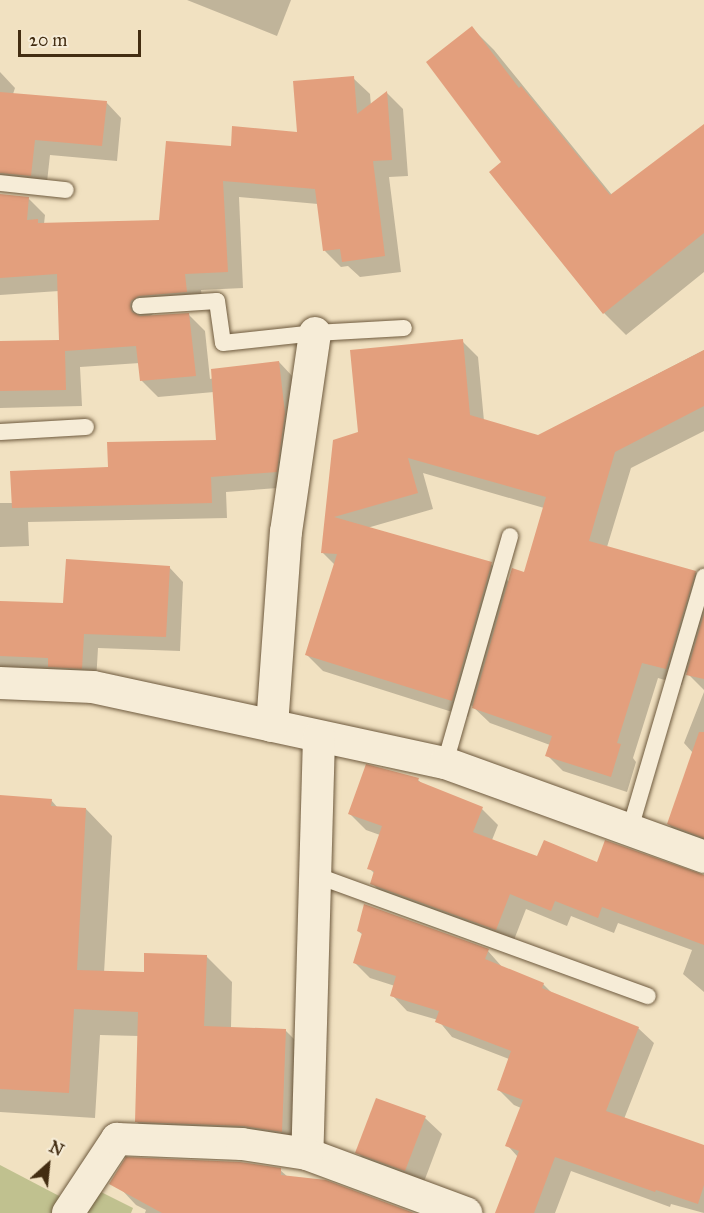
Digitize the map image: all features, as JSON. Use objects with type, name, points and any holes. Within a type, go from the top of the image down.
[{"type":"street","points":[[272,726],[286,532],[315,333]]},
{"type":"street","points":[[0,683],[93,687],[444,763],[704,857]]},
{"type":"street","points":[[307,1154],[319,737]]},
{"type":"street","points":[[68,1213],[117,1139],[242,1144],[307,1154],[466,1213]]},
{"type":"lane","points":[[0,183],[66,190]]},
{"type":"lane","points":[[140,306],[217,301],[223,343],[315,333],[404,328]]},
{"type":"lane","points":[[0,432],[86,427]]},
{"type":"lane","points":[[444,763],[510,536]]},
{"type":"lane","points":[[630,829],[704,577]]},
{"type":"lane","points":[[315,874],[648,996]]},
{"type":"green space","points":[[0,1165],[63,1198],[53,1213],[0,1213]]},
{"type":"green space","points":[[99,1191],[133,1208],[131,1213],[85,1213]]},
{"type":"building","points":[[472,26],[519,88],[521,86],[610,195],[704,124],[704,233],[603,314],[489,172],[501,162],[426,62]]},
{"type":"building","points":[[354,76],[357,114],[387,91],[392,160],[373,161],[385,256],[342,262],[340,249],[323,251],[315,189],[223,181],[228,272],[185,274],[187,292],[139,296],[131,301],[130,306],[132,312],[140,316],[189,313],[196,376],[140,381],[136,346],[65,351],[66,390],[0,391],[0,341],[59,340],[57,274],[0,278],[0,194],[29,197],[27,220],[38,219],[38,223],[159,220],[166,141],[231,146],[232,126],[297,132],[293,81]]},
{"type":"building","points":[[0,92],[107,101],[102,146],[35,140],[31,176],[0,173]]},
{"type":"building","points":[[463,339],[470,415],[538,435],[704,350],[704,406],[615,452],[589,541],[696,571],[666,669],[642,663],[617,743],[621,744],[611,777],[545,756],[552,736],[472,708],[512,568],[524,572],[546,497],[408,458],[418,493],[334,517],[492,562],[452,701],[305,655],[337,554],[321,553],[333,440],[358,432],[350,350]]},
{"type":"building","points":[[279,361],[285,413],[277,472],[211,477],[212,503],[12,508],[10,471],[108,467],[107,442],[216,440],[211,369]]},
{"type":"building","points":[[66,559],[170,566],[166,637],[84,634],[82,669],[48,667],[48,658],[0,656],[0,601],[63,603]]},
{"type":"building","points":[[704,614],[704,679],[686,675]]},
{"type":"building","points":[[699,732],[704,732],[704,838],[667,824]]},
{"type":"building","points":[[366,764],[419,778],[418,781],[483,807],[473,832],[537,856],[544,840],[597,862],[605,840],[704,875],[704,945],[602,907],[598,918],[555,901],[551,911],[510,894],[496,930],[370,884],[374,871],[367,869],[382,826],[348,814]]},
{"type":"building","points":[[0,795],[52,799],[51,806],[86,808],[77,970],[144,972],[144,953],[207,955],[204,1026],[286,1029],[282,1132],[243,1126],[135,1122],[138,1012],[74,1009],[69,1093],[0,1089]]},
{"type":"building","points":[[364,904],[489,949],[485,959],[544,983],[542,988],[639,1027],[606,1111],[704,1145],[704,1185],[698,1204],[656,1190],[655,1192],[555,1157],[534,1213],[495,1213],[519,1151],[505,1146],[523,1100],[497,1090],[511,1051],[435,1022],[439,1011],[390,996],[396,976],[353,963],[362,933],[357,931]]},
{"type":"building","points":[[376,1098],[426,1116],[405,1171],[355,1153]]},
{"type":"building","points":[[126,1157],[240,1162],[281,1168],[281,1175],[326,1180],[414,1213],[162,1213],[109,1184]]}]
